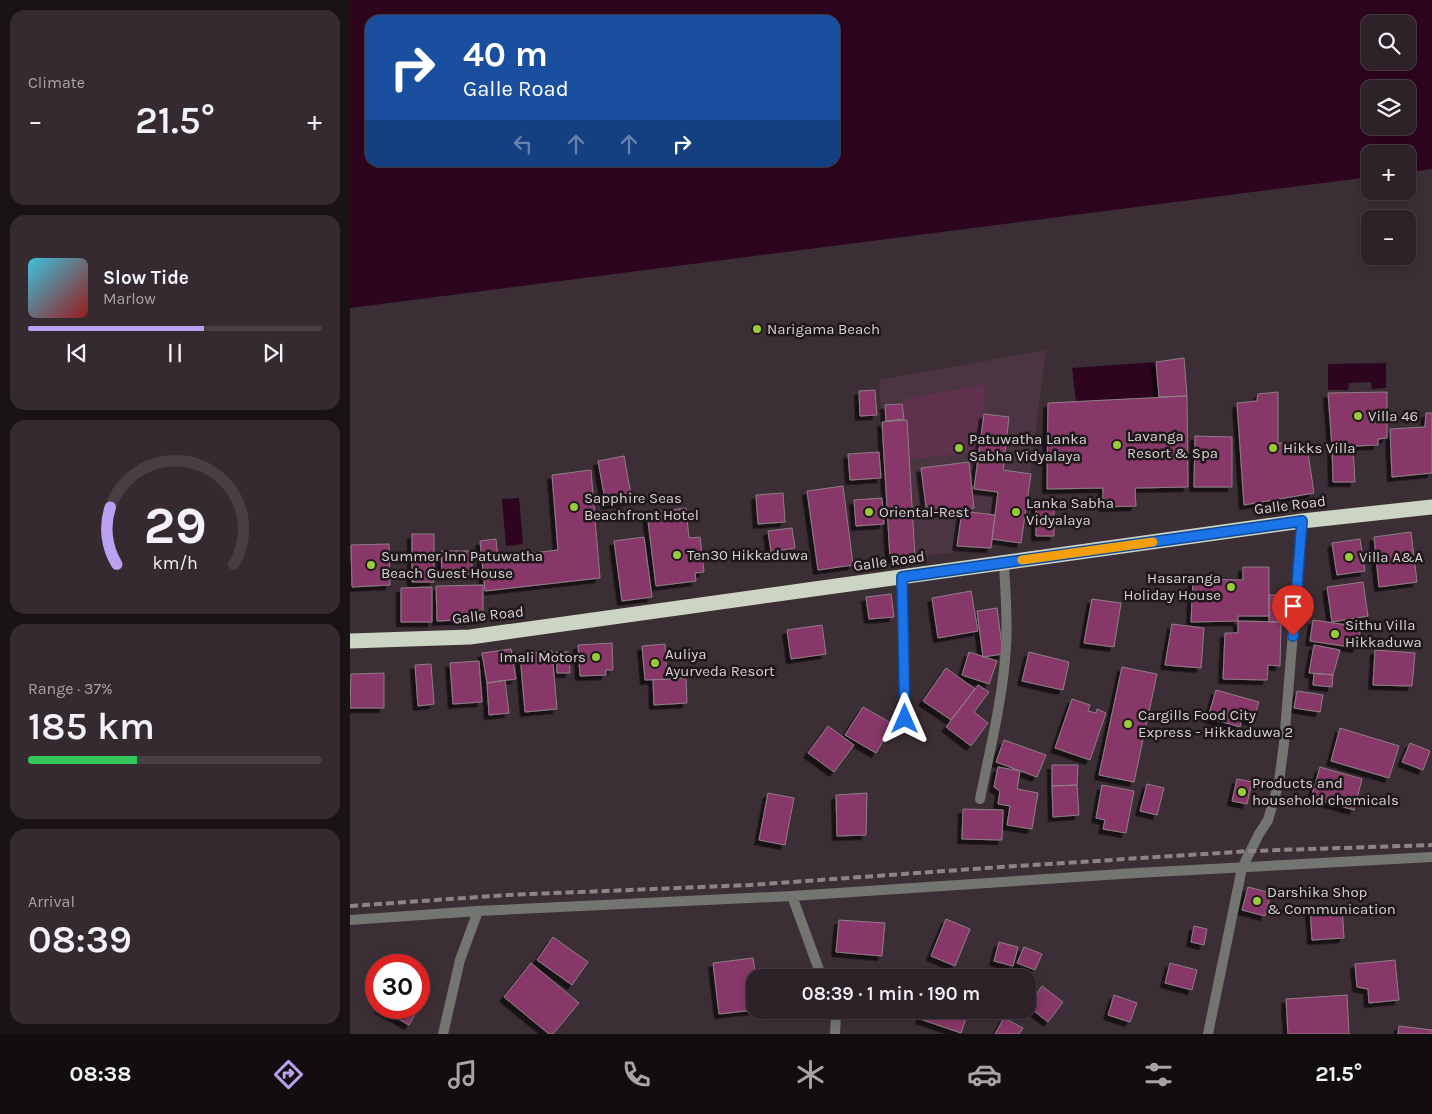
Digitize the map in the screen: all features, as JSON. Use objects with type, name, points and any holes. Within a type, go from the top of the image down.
[{"type":"highway","name":"Galle Road","points":[[350,641],[470,637],[1302,521],[1432,507]]},
{"type":"street","points":[[1208,1034],[1242,868],[1268,820],[1279,782],[1284,743],[1302,521]]},
{"type":"street","points":[[980,800],[1003,680],[1007,618],[1004,562]]},
{"type":"street","points":[[902,577],[905,719]]},
{"type":"street","points":[[350,920],[478,911],[792,896],[1432,857]]},
{"type":"street","points":[[792,896],[819,969]]},
{"type":"street","points":[[443,1034],[460,960],[478,911]]},
{"type":"street","points":[[835,1034],[836,1019]]},
{"type":"shaded area","points":[[350,0],[1432,0],[1432,169],[1416,171],[1416,145],[1361,145],[1361,178],[350,308]]},
{"type":"shaded area","name":"Patuwatha Lanka Sabha Vidyalaya","points":[[1046,350],[1021,543],[915,557],[890,558],[879,380]]},
{"type":"shaded area","points":[[1156,362],[1159,397],[1076,401],[1072,368]]},
{"type":"shaded area","points":[[1386,363],[1386,388],[1372,389],[1371,382],[1349,383],[1348,390],[1328,390],[1328,364]]},
{"type":"shaded area","points":[[985,384],[984,414],[979,451],[909,460],[907,421],[904,419],[902,404],[905,399]]},
{"type":"shaded area","points":[[519,498],[523,544],[506,546],[502,499]]},
{"type":"building","points":[[1184,358],[1187,396],[1159,397],[1156,362]]},
{"type":"building","points":[[875,390],[877,415],[860,416],[859,391]]},
{"type":"building","name":"Hikks Villa","points":[[1278,392],[1278,443],[1302,443],[1308,453],[1314,493],[1244,505],[1237,403],[1257,401],[1258,394]]},
{"type":"building","name":"Villa 46","points":[[1387,392],[1387,438],[1378,439],[1378,445],[1332,447],[1328,393]]},
{"type":"building","name":"Lavanga Resort & Spa","points":[[1187,396],[1188,487],[1135,488],[1136,506],[1103,507],[1103,488],[1047,489],[1048,403]]},
{"type":"building","points":[[902,404],[904,419],[886,421],[885,405]]},
{"type":"building","points":[[1426,413],[1432,413],[1432,473],[1392,477],[1390,429],[1425,427]]},
{"type":"building","points":[[984,414],[1009,417],[1003,470],[1031,474],[1021,543],[992,539],[998,492],[974,489]]},
{"type":"building","points":[[907,420],[915,557],[890,558],[882,422]]},
{"type":"building","points":[[1195,436],[1232,437],[1232,487],[1194,487]]},
{"type":"building","points":[[1353,446],[1355,482],[1333,482],[1332,447]]},
{"type":"building","points":[[879,452],[881,478],[850,480],[848,454]]},
{"type":"building","points":[[624,456],[632,500],[606,505],[598,461]]},
{"type":"building","points":[[969,462],[974,508],[927,514],[921,468]]},
{"type":"building","name":"Sapphire Seas Beachfront Hotel","points":[[591,470],[600,578],[485,591],[480,541],[496,539],[498,557],[558,550],[552,475]]},
{"type":"building","points":[[843,486],[853,565],[818,570],[807,491]]},
{"type":"building","points":[[783,493],[785,522],[758,524],[756,495]]},
{"type":"building","name":"Oriental-Rest","points":[[882,498],[884,524],[856,526],[854,500]]},
{"type":"building","points":[[1036,505],[1054,505],[1054,536],[1036,536]]},
{"type":"building","name":"Ten30 Hikkaduwa","points":[[686,508],[689,538],[700,537],[704,572],[695,573],[696,581],[656,586],[647,513]]},
{"type":"building","points":[[962,511],[995,515],[991,548],[957,546]]},
{"type":"building","points":[[792,528],[795,548],[771,552],[768,531]]},
{"type":"building","points":[[1411,532],[1417,582],[1379,587],[1374,537]]},
{"type":"building","points":[[412,534],[434,534],[434,582],[412,582]]},
{"type":"building","points":[[644,537],[652,597],[622,601],[614,541]]},
{"type":"building","name":"Villa A&A","points":[[1360,539],[1365,571],[1337,575],[1332,543]]},
{"type":"building","name":"Summer Inn Patuwatha Beach Guest House","points":[[389,544],[390,585],[352,587],[351,545]]},
{"type":"building","points":[[441,551],[472,551],[472,574],[442,575]]},
{"type":"building","name":"Hasaranga Holiday House","points":[[1243,567],[1269,567],[1269,616],[1238,616],[1238,621],[1191,622],[1193,579],[1243,580]]},
{"type":"building","points":[[1363,582],[1368,616],[1332,622],[1327,587]]},
{"type":"building","points":[[483,585],[483,619],[437,621],[436,586]]},
{"type":"building","points":[[432,587],[432,622],[401,622],[401,588]]},
{"type":"building","points":[[971,591],[978,631],[938,638],[932,598]]},
{"type":"building","points":[[891,594],[894,617],[869,619],[866,597]]},
{"type":"building","points":[[1269,595],[1284,595],[1281,622],[1269,622]]},
{"type":"building","points":[[1092,599],[1121,603],[1114,647],[1084,643]]},
{"type":"building","points":[[997,608],[1003,654],[983,657],[977,611]]},
{"type":"building","name":"Sithu Villa Hikkaduwa","points":[[1313,620],[1361,627],[1357,648],[1310,641]]},
{"type":"building","points":[[1238,621],[1281,622],[1280,666],[1268,665],[1267,680],[1223,679],[1225,633],[1238,633]]},
{"type":"building","points":[[1172,624],[1204,628],[1201,668],[1165,665]]},
{"type":"building","points":[[822,625],[826,654],[791,659],[787,630]]},
{"type":"building","name":"Imali Motors","points":[[612,643],[613,670],[606,670],[606,675],[580,676],[578,645]]},
{"type":"building","name":"Auliya Ayurveda Resort","points":[[665,644],[667,679],[645,680],[642,646]]},
{"type":"building","points":[[1314,645],[1340,650],[1333,675],[1309,673]]},
{"type":"building","points":[[511,649],[516,679],[487,683],[482,653]]},
{"type":"building","points":[[1375,650],[1415,653],[1412,686],[1373,685]]},
{"type":"building","points":[[552,651],[557,709],[525,712],[520,654]]},
{"type":"building","points":[[556,652],[569,652],[570,673],[557,673]]},
{"type":"building","points":[[969,652],[997,661],[989,684],[962,675]]},
{"type":"building","points":[[1029,652],[1069,662],[1063,690],[1022,681]]},
{"type":"building","points":[[479,661],[482,702],[453,704],[450,663]]},
{"type":"building","points":[[431,664],[434,704],[418,706],[415,665]]},
{"type":"building","name":"Cargills Food City Express - Hikkaduwa 2","points":[[1122,667],[1157,674],[1134,782],[1099,775]]},
{"type":"building","points":[[946,668],[975,689],[951,720],[923,701]]},
{"type":"building","points":[[384,673],[384,708],[350,708],[351,674]]},
{"type":"building","points":[[1314,673],[1333,675],[1332,687],[1313,685]]},
{"type":"building","points":[[686,678],[687,703],[654,705],[653,680]]},
{"type":"building","points":[[505,680],[509,713],[489,715],[487,683]]},
{"type":"building","points":[[978,685],[989,692],[974,712],[988,723],[971,746],[946,727]]},
{"type":"building","points":[[1216,690],[1259,702],[1253,721],[1242,718],[1240,727],[1208,718]]},
{"type":"building","points":[[1297,691],[1323,695],[1320,712],[1294,708]]},
{"type":"building","points":[[1072,699],[1090,705],[1088,711],[1096,713],[1097,709],[1106,713],[1090,760],[1055,748]]},
{"type":"building","points":[[863,707],[893,724],[876,753],[845,735]]},
{"type":"building","points":[[828,726],[854,745],[834,772],[808,753]]},
{"type":"building","points":[[1340,728],[1399,746],[1389,778],[1331,761]]},
{"type":"building","points":[[1004,740],[1046,755],[1037,777],[996,762]]},
{"type":"building","points":[[1410,743],[1430,751],[1423,770],[1402,762]]},
{"type":"building","points":[[1052,765],[1078,765],[1077,785],[1052,786]]},
{"type":"building","points":[[998,767],[1020,771],[1017,789],[1038,793],[1032,829],[1007,825],[1010,806],[998,804],[1000,791],[994,787]]},
{"type":"building","points":[[1320,767],[1362,779],[1354,810],[1311,798]]},
{"type":"building","name":"Products and household chemicals","points":[[1237,779],[1252,782],[1247,804],[1232,801]]},
{"type":"building","points":[[1147,784],[1164,788],[1157,815],[1140,811]]},
{"type":"building","points":[[1077,785],[1079,815],[1053,817],[1052,786]]},
{"type":"building","points":[[1102,785],[1134,791],[1126,833],[1103,829],[1105,820],[1096,818]]},
{"type":"building","points":[[768,793],[794,798],[785,845],[759,840]]},
{"type":"building","points":[[867,793],[866,835],[837,836],[836,795]]},
{"type":"building","points":[[963,809],[1003,810],[1002,840],[962,839]]},
{"type":"building","name":"Darshika Shop & Communication","points":[[1248,887],[1271,893],[1265,916],[1242,910]]},
{"type":"building","points":[[1342,905],[1344,938],[1312,940],[1310,908]]},
{"type":"building","points":[[946,919],[970,929],[955,966],[931,956]]},
{"type":"building","points":[[839,920],[885,923],[882,956],[836,952]]},
{"type":"building","points":[[1194,926],[1207,929],[1204,945],[1191,942]]},
{"type":"building","points":[[553,937],[588,962],[572,985],[537,960]]},
{"type":"building","points":[[999,942],[1018,947],[1013,966],[994,961]]},
{"type":"building","points":[[1024,947],[1042,954],[1035,969],[1017,963]]},
{"type":"building","points":[[753,958],[755,969],[746,969],[746,1011],[719,1014],[713,963]]},
{"type":"building","points":[[1395,960],[1399,1000],[1369,1003],[1368,989],[1357,987],[1355,964]]},
{"type":"building","points":[[531,963],[579,1003],[553,1034],[549,1034],[504,997]]},
{"type":"building","points":[[1170,963],[1197,970],[1192,990],[1165,983]]},
{"type":"building","points":[[1042,986],[1063,1002],[1048,1022],[1036,1012],[1036,995]]},
{"type":"building","points":[[1114,995],[1137,1003],[1130,1022],[1108,1015]]},
{"type":"building","points":[[1347,995],[1349,1034],[1288,1034],[1286,999]]},
{"type":"building","points":[[398,1019],[412,1019],[409,1025]]},
{"type":"building","points":[[920,1019],[966,1019],[961,1033]]},
{"type":"building","points":[[1003,1019],[1023,1028],[1019,1034],[995,1034]]},
{"type":"building","points":[[1399,1026],[1432,1030],[1432,1034],[1398,1034]]},
{"type":"railway","points":[[350,906],[508,895],[750,885],[1250,851],[1432,845]]},
{"type":"slow traffic","points":[[1022,560],[1153,542]]},
{"type":"place","name":"Narigama Beach","points":[[757,329]]},
{"type":"place","name":"Villa 46","points":[[1358,416]]},
{"type":"place","name":"Lavanga Resort & Spa","points":[[1117,445]]},
{"type":"place","name":"Patuwatha Lanka Sabha Vidyalaya","points":[[959,448]]},
{"type":"place","name":"Hikks Villa","points":[[1273,448]]},
{"type":"place","name":"Sapphire Seas Beachfront Hotel","points":[[574,507]]},
{"type":"place","name":"Oriental-Rest","points":[[869,512]]},
{"type":"place","name":"Lanka Sabha Vidyalaya","points":[[1016,512]]},
{"type":"place","name":"Ten30 Hikkaduwa","points":[[677,555]]},
{"type":"place","name":"Villa A&A","points":[[1349,557]]},
{"type":"place","name":"Summer Inn Patuwatha Beach Guest House","points":[[371,565]]},
{"type":"place","name":"Hasaranga Holiday House","points":[[1231,587]]},
{"type":"place","name":"Sithu Villa Hikkaduwa","points":[[1335,634]]},
{"type":"place","name":"Imali Motors","points":[[596,657]]},
{"type":"place","name":"Auliya Ayurveda Resort","points":[[655,663]]},
{"type":"place","name":"Cargills Food City Express - Hikkaduwa 2","points":[[1128,724]]},
{"type":"place","name":"Products and household chemicals","points":[[1242,792]]},
{"type":"place","name":"Darshika Shop & Communication","points":[[1257,901]]},
{"type":"route","points":[[905,719],[902,577],[1302,521],[1293,636]]}]
